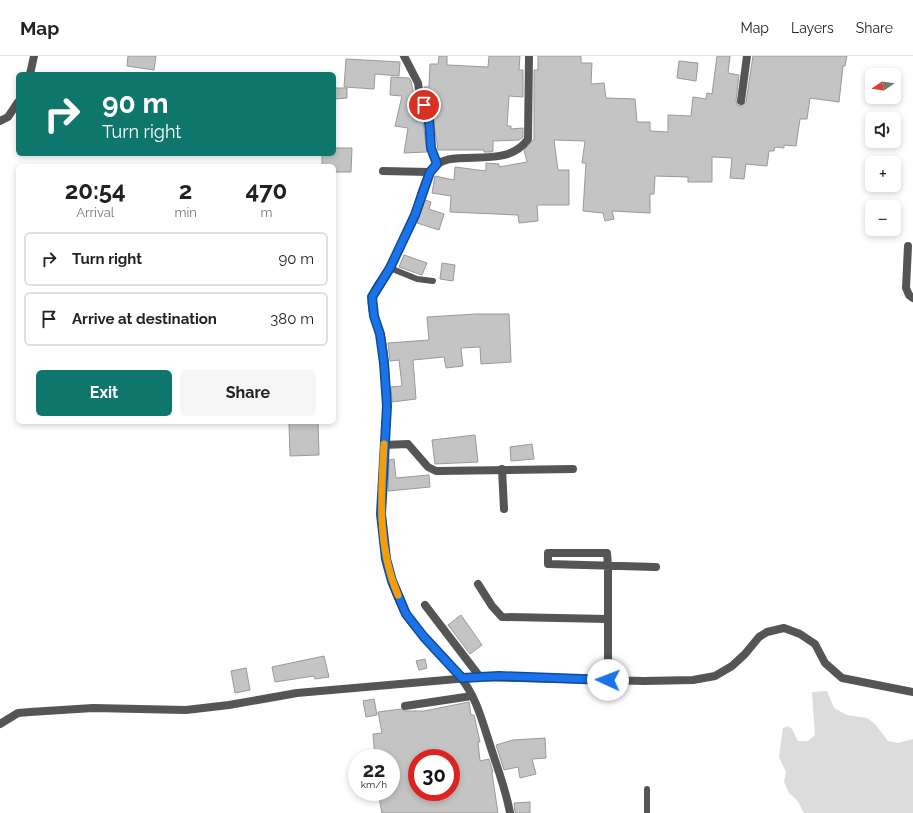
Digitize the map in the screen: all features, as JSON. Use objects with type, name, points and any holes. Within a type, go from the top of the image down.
[{"type":"street","points":[[30,72],[34,56]]},
{"type":"street","points":[[404,56],[418,83],[420,98],[427,112],[431,148],[437,164]]},
{"type":"street","points":[[510,813],[501,773],[477,704],[462,678],[424,637],[406,614],[392,581],[386,559],[381,514],[387,406],[384,363],[380,334],[374,316],[372,297],[390,268],[415,215],[430,172],[437,164],[453,159],[500,156],[515,152],[522,147],[528,139],[529,56]]},
{"type":"street","points":[[741,101],[747,56]]},
{"type":"street","points":[[0,121],[8,117],[16,105]]},
{"type":"street","points":[[383,171],[430,172]]},
{"type":"street","points":[[908,246],[906,288],[909,295],[913,298]]},
{"type":"street","points":[[384,445],[408,444],[415,450],[421,460],[428,467],[436,471],[574,469]]},
{"type":"street","points":[[502,469],[504,509]]},
{"type":"street","points":[[608,680],[608,566],[607,554],[548,553],[548,564],[608,566],[656,567]]},
{"type":"street","points":[[478,584],[492,606],[502,617],[608,619]]},
{"type":"street","points":[[425,605],[480,676]]},
{"type":"street","points":[[0,724],[18,714],[30,712],[93,708],[186,710],[229,705],[297,693],[480,676],[644,681],[692,680],[715,676],[732,666],[745,654],[759,637],[767,632],[784,628],[800,634],[815,644],[825,663],[842,678],[913,692]]},
{"type":"street","points":[[405,706],[472,696]]},
{"type":"lane","points":[[390,268],[417,279],[433,281]]},
{"type":"lane","points":[[647,789],[647,813]]},
{"type":"shaded area","points":[[827,691],[834,708],[847,715],[867,718],[875,724],[888,741],[898,743],[913,739],[913,813],[804,813],[797,800],[789,793],[784,782],[786,772],[779,757],[783,728],[788,726],[792,729],[798,741],[808,741],[815,735],[812,692]]},
{"type":"building","points":[[128,56],[156,56],[154,70],[127,66]]},
{"type":"building","points":[[439,56],[447,56],[447,65],[488,67],[489,56],[520,56],[519,70],[523,70],[523,97],[509,96],[507,126],[511,126],[511,129],[523,128],[523,137],[519,140],[493,141],[493,151],[491,152],[484,152],[484,150],[438,150],[432,111],[425,96],[424,87],[429,87],[430,64],[438,64]]},
{"type":"building","points":[[538,56],[581,56],[581,63],[592,63],[591,84],[604,83],[606,98],[635,99],[637,122],[650,122],[650,131],[668,132],[668,115],[691,116],[693,97],[706,99],[707,93],[712,94],[717,56],[730,56],[728,73],[739,75],[736,101],[737,105],[741,106],[746,102],[753,56],[847,56],[845,66],[843,66],[839,102],[810,98],[807,119],[800,119],[796,146],[784,145],[784,148],[775,147],[774,151],[769,151],[767,166],[746,164],[744,179],[730,178],[732,158],[712,157],[712,182],[688,182],[688,177],[655,176],[654,194],[650,194],[650,213],[612,211],[614,219],[605,221],[603,213],[583,211],[586,163],[582,163],[585,141],[554,140],[558,170],[569,170],[569,205],[537,205],[538,221],[519,223],[518,215],[450,212],[451,196],[432,193],[435,176],[454,180],[455,167],[486,171],[486,163],[499,164],[499,167],[527,162],[524,150],[534,139],[534,70],[538,70]]},
{"type":"building","points":[[346,59],[400,62],[399,76],[375,74],[374,89],[344,87]]},
{"type":"building","points":[[679,61],[698,63],[696,81],[677,78]]},
{"type":"building","points":[[391,77],[409,78],[411,81],[415,100],[422,114],[427,152],[404,153],[408,128],[395,126],[402,96],[390,95]]},
{"type":"building","points":[[336,88],[347,88],[347,98],[336,99]]},
{"type":"building","points":[[336,148],[352,148],[351,172],[336,172],[336,164],[322,164],[322,156],[336,156]]},
{"type":"building","points":[[425,200],[431,202],[429,209],[444,214],[439,230],[417,223]]},
{"type":"building","points":[[404,255],[427,263],[422,275],[399,267]]},
{"type":"building","points":[[442,263],[455,265],[453,281],[440,279]]},
{"type":"building","points":[[476,314],[509,314],[511,362],[481,364],[480,347],[461,348],[463,366],[446,368],[444,357],[413,360],[416,399],[392,402],[391,387],[402,386],[399,360],[390,361],[388,343],[429,340],[427,317]]},
{"type":"building","points":[[289,424],[318,424],[319,455],[290,456]]},
{"type":"building","points":[[475,435],[478,462],[435,464],[432,440]]},
{"type":"building","points":[[532,444],[534,459],[511,461],[510,447]]},
{"type":"building","points":[[394,459],[396,478],[429,475],[430,487],[388,491],[389,460]]},
{"type":"building","points":[[461,615],[482,645],[470,654],[448,625]]},
{"type":"building","points":[[324,656],[329,677],[315,679],[314,676],[275,682],[272,667]]},
{"type":"building","points":[[425,659],[427,668],[419,670],[416,661]]},
{"type":"building","points":[[246,668],[250,690],[235,693],[231,671]]},
{"type":"building","points":[[374,699],[377,715],[366,717],[363,701]]},
{"type":"building","points":[[469,702],[471,715],[474,715],[480,742],[478,742],[480,761],[489,759],[493,772],[498,813],[382,813],[380,801],[400,801],[400,749],[374,749],[373,734],[382,733],[378,712],[401,709],[405,711],[424,711]]},
{"type":"building","points":[[545,738],[546,758],[532,759],[536,774],[520,778],[518,767],[504,770],[496,745],[513,740]]},
{"type":"building","points":[[530,802],[530,813],[515,813],[514,803]]},
{"type":"slow traffic","points":[[384,444],[381,514],[386,559],[392,581],[398,595]]},
{"type":"route","points":[[424,105],[429,119],[431,148],[437,164],[430,172],[415,215],[390,268],[372,297],[374,316],[380,334],[384,363],[387,406],[381,514],[386,559],[392,581],[406,614],[447,664],[462,678],[499,676],[608,680]]}]
